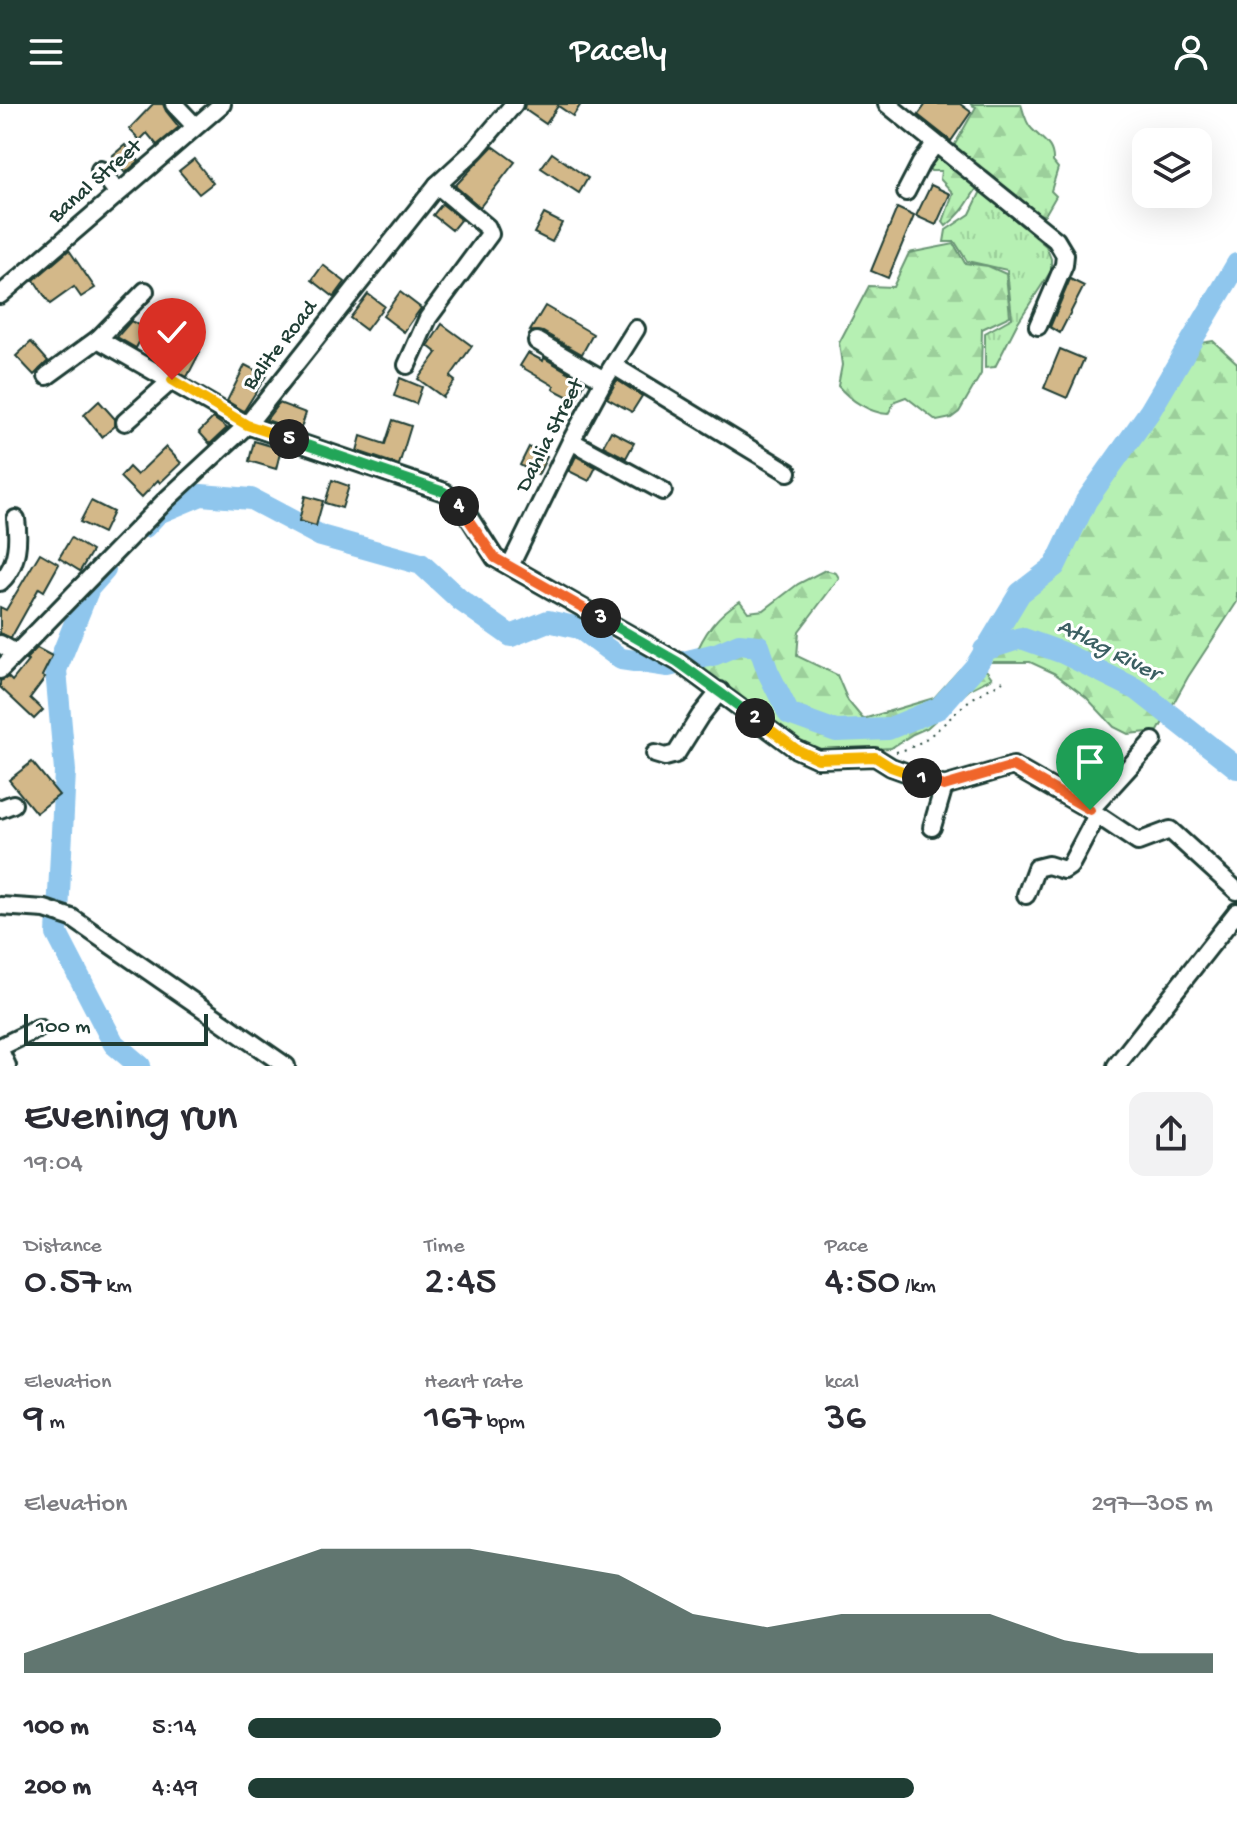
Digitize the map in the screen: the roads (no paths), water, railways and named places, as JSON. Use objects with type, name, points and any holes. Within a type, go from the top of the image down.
[{"type":"street","points":[[174,104],[194,125]]},
{"type":"street","name":"Banal Street","points":[[0,295],[222,104]]},
{"type":"street","name":"Balite Road","points":[[0,670],[172,495],[247,425],[437,185],[476,149],[514,104]]},
{"type":"street","points":[[887,104],[1056,240],[1065,255],[1064,265],[1038,326]]},
{"type":"street","points":[[906,192],[935,144]]},
{"type":"street","points":[[100,170],[117,192]]},
{"type":"street","points":[[407,365],[428,318],[490,234],[487,227],[437,185]]},
{"type":"street","points":[[47,376],[98,339],[145,291]]},
{"type":"street","name":"Dahlia Street","points":[[510,566],[571,441],[636,329]]},
{"type":"street","points":[[98,339],[247,425],[444,492],[465,511],[495,558],[678,662],[796,749],[818,759],[875,757],[891,767],[944,786],[1013,766],[1094,812],[1138,842],[1170,830],[1237,891]]},
{"type":"street","points":[[537,341],[609,373],[788,472]]},
{"type":"street","points":[[125,422],[172,380]]},
{"type":"street","points":[[571,441],[663,491]]},
{"type":"street","points":[[0,582],[9,573],[18,545],[16,519]]},
{"type":"street","points":[[0,644],[16,653]]},
{"type":"street","points":[[655,754],[665,757],[676,754],[720,691]]},
{"type":"street","points":[[1026,895],[1036,868],[1048,865],[1064,870],[1070,866],[1094,812],[1153,741]]},
{"type":"street","points":[[932,827],[944,786]]},
{"type":"street","points":[[0,906],[45,909],[72,918],[286,1066]]},
{"type":"street","points":[[1116,1066],[1237,912]]},
{"type":"street","points":[[7,1066],[0,1049],[39,1028]]},
{"type":"waterway","points":[[145,527],[158,513],[201,495],[251,499],[321,536],[421,564],[460,600],[511,636],[548,621],[579,628],[621,659],[668,666],[716,654],[739,644],[759,646],[789,714],[836,731],[888,729],[939,708],[976,666],[1020,593],[1055,566],[1086,501],[1150,411],[1237,264]]},
{"type":"waterway","points":[[105,570],[89,588],[56,670],[65,771],[57,934],[114,1044],[140,1066]]},
{"type":"waterway","name":"Atlag River","points":[[984,650],[1021,638],[1063,653],[1138,690],[1237,768]]}]
